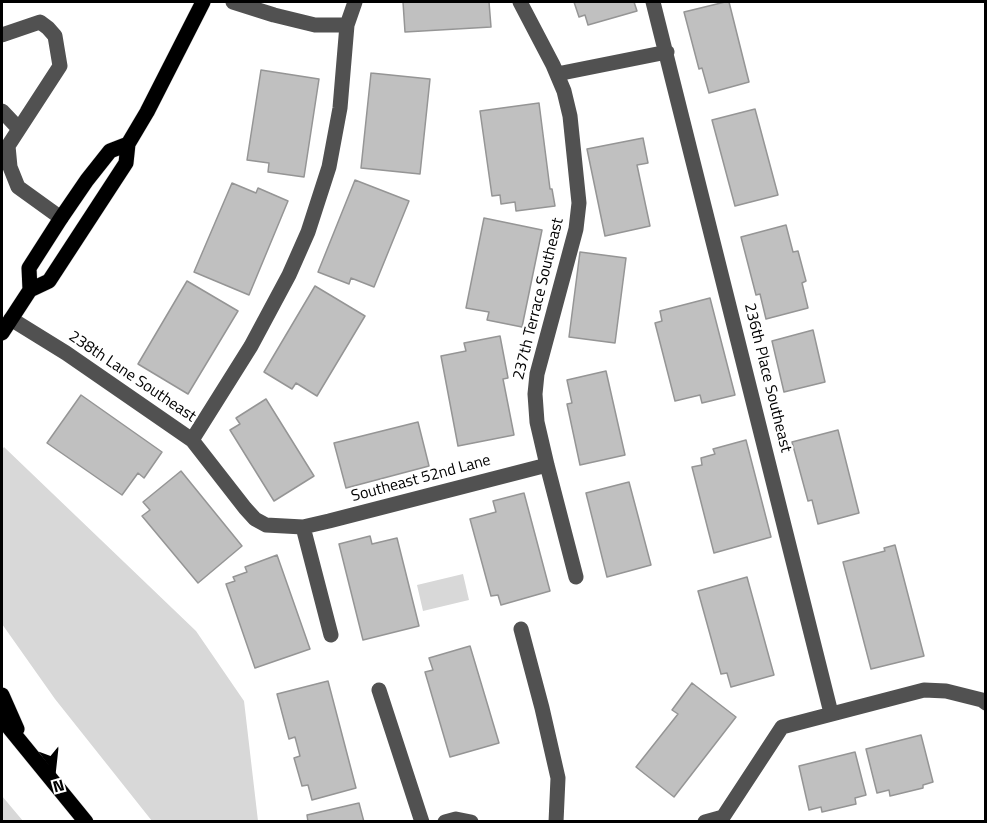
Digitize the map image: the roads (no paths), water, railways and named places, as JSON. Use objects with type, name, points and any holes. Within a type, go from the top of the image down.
[{"type":"main road","points":[[2,333],[30,290],[49,280],[126,163],[128,144],[147,112],[203,2]]},
{"type":"main road","points":[[30,290],[29,268],[61,218],[110,151],[128,144]]},
{"type":"main road","points":[[2,695],[25,748]]},
{"type":"main road","points":[[2,719],[86,822]]},
{"type":"street","points":[[233,2],[315,25],[347,25]]},
{"type":"street","points":[[192,440],[251,346],[289,275],[308,232],[329,167],[340,108],[347,25],[355,2]]},
{"type":"street","name":"237th Terrace Southeast","points":[[520,2],[564,92],[570,116],[579,203],[576,229],[537,374],[535,394],[537,422],[576,577]]},
{"type":"street","name":"236th Place Southeast","points":[[653,2],[831,713]]},
{"type":"street","points":[[2,35],[40,22],[55,36],[60,66],[8,146],[10,167],[18,187],[61,218]]},
{"type":"street","points":[[557,74],[667,52]]},
{"type":"street","points":[[2,111],[19,129]]},
{"type":"street","name":"238th Lane Southeast","points":[[11,318],[192,440],[255,519],[266,525],[303,526]]},
{"type":"street","name":"Southeast 52nd Lane","points":[[303,526],[547,465]]},
{"type":"street","points":[[303,526],[331,635]]},
{"type":"street","points":[[521,629],[558,778],[556,822]]},
{"type":"street","points":[[379,690],[422,822]]},
{"type":"street","points":[[705,822],[723,817],[782,727],[924,690],[946,691],[986,703]]},
{"type":"street","points":[[445,822],[456,819],[471,822]]}]
